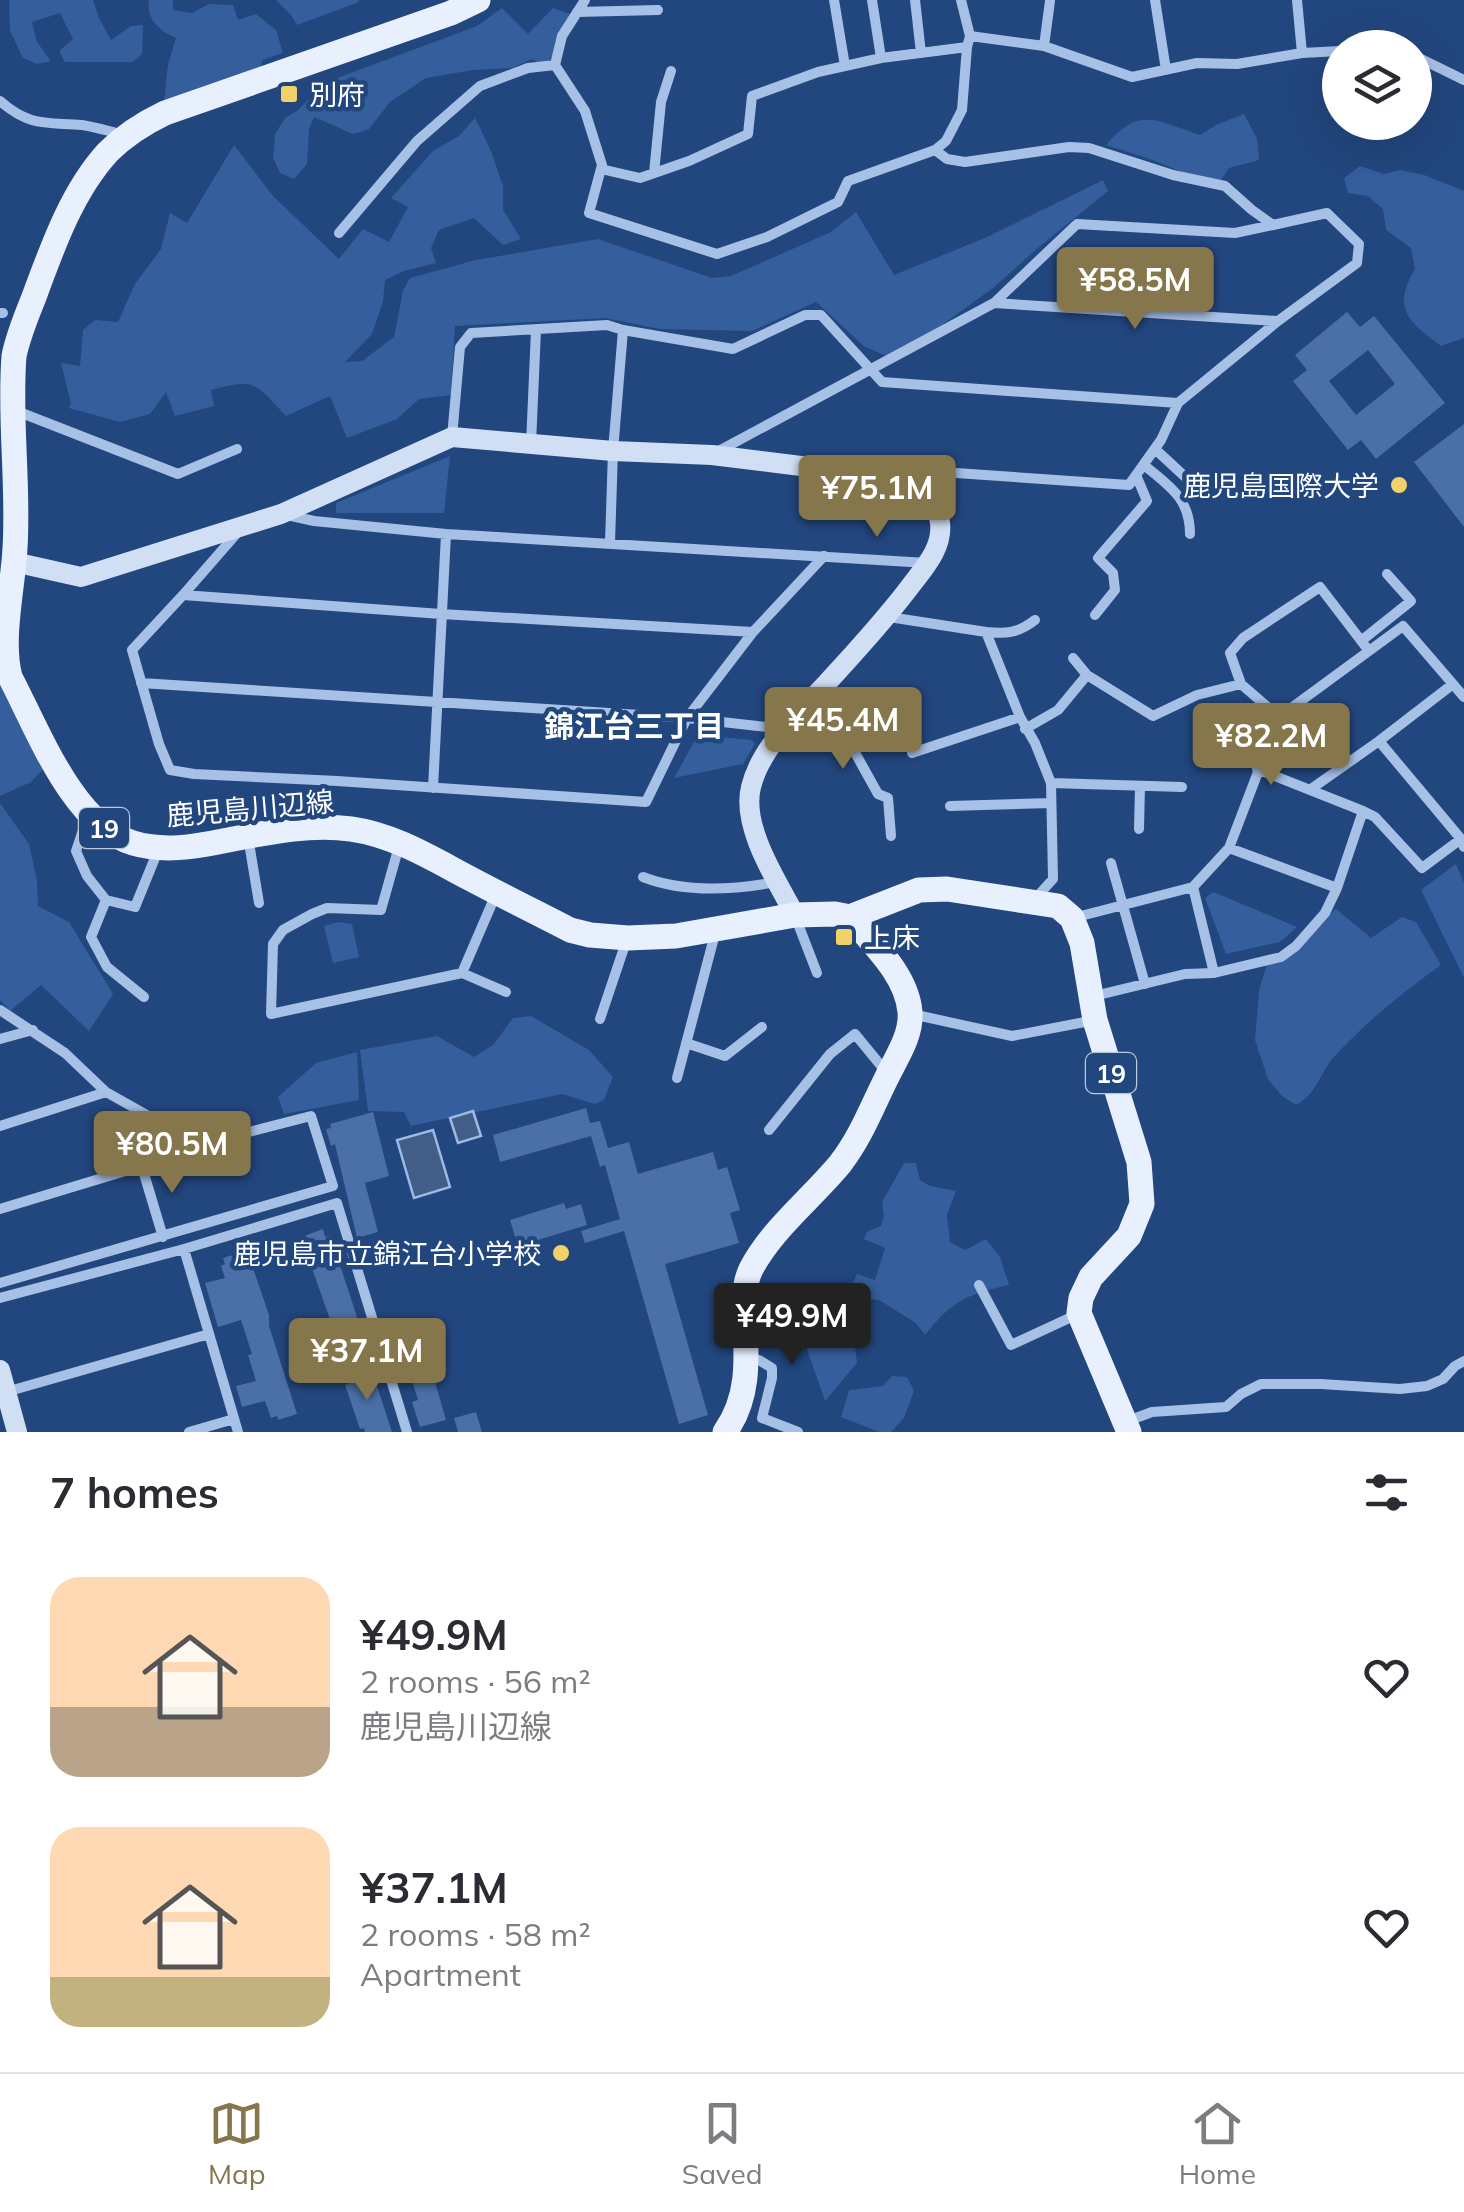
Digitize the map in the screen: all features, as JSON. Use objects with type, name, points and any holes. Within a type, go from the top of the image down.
[{"type":"main road","name":"鹿児島川辺線","points":[[478,0],[451,13],[165,112],[126,136],[100,162],[81,190],[42,274],[16,346],[8,528],[14,562],[4,640],[7,670],[66,785],[88,814],[116,836],[159,848],[190,847],[298,828],[370,832],[400,842],[570,930],[590,935],[676,936],[795,915],[850,917],[919,890],[947,889],[1058,906],[1072,918]]},
{"type":"main road","points":[[725,1432],[745,1390],[744,1298],[752,1269],[769,1242],[850,1151],[898,1056],[911,1014],[902,984],[850,917]]},
{"type":"main road","name":"19","points":[[1072,918],[1082,943],[1092,1008],[1139,1162],[1142,1204],[1129,1236],[1091,1278],[1079,1313]]},
{"type":"main road","points":[[1079,1313],[1126,1427]]},
{"type":"street","points":[[585,0],[562,36],[555,65],[584,111],[602,165],[590,213],[718,254],[768,236],[838,202],[848,181],[935,150],[946,141],[962,110],[968,41],[962,0]]},
{"type":"street","points":[[834,0],[846,66]]},
{"type":"street","points":[[872,0],[881,58]]},
{"type":"street","points":[[916,0],[921,53]]},
{"type":"street","points":[[1155,0],[1166,70]]},
{"type":"street","points":[[1297,0],[1302,53]]},
{"type":"street","points":[[1044,46],[1050,2]]},
{"type":"street","points":[[577,12],[658,10]]},
{"type":"street","points":[[601,169],[640,178],[689,161],[748,134],[752,96],[818,72],[968,41],[1044,46],[1132,77],[1197,62],[1237,64],[1322,52]]},
{"type":"street","points":[[1432,64],[1464,80]]},
{"type":"street","points":[[339,233],[417,141],[480,86],[528,68],[555,65]]},
{"type":"street","points":[[654,173],[661,102],[672,71]]},
{"type":"street","points":[[0,101],[19,117],[126,136]]},
{"type":"street","points":[[935,150],[947,159],[965,162],[1070,147],[1089,148],[1174,175],[1225,186],[1273,224]]},
{"type":"street","points":[[14,562],[80,577],[281,514],[452,436],[614,451],[712,455],[809,467],[1130,485],[1155,449],[1178,403],[1357,263],[1360,244],[1327,213],[1236,232],[1077,224],[994,303],[712,455]]},
{"type":"street","points":[[994,303],[1278,321]]},
{"type":"street","points":[[452,436],[460,347],[471,332],[607,325],[732,349],[806,315],[821,315],[882,382],[1178,403]]},
{"type":"street","points":[[531,444],[536,330]]},
{"type":"street","points":[[610,543],[623,330]]},
{"type":"street","points":[[13,409],[178,474],[237,448]]},
{"type":"street","points":[[1155,449],[1195,486]]},
{"type":"street","points":[[1144,464],[1185,505],[1190,534]]},
{"type":"street","points":[[816,974],[795,915],[766,862],[751,820],[750,788],[766,753],[785,728],[888,616],[928,563],[938,544],[940,525],[922,473]]},
{"type":"street","points":[[1094,615],[1115,590],[1113,573],[1098,558],[1147,501],[1136,476]]},
{"type":"street","points":[[281,514],[446,534],[928,563]]},
{"type":"street","points":[[243,526],[132,650],[158,744],[170,770],[646,802],[687,718],[754,632],[824,556]]},
{"type":"street","points":[[433,788],[446,534]]},
{"type":"street","points":[[1072,918],[1193,887],[1229,848],[1279,716],[1365,646],[1411,601],[1387,574]]},
{"type":"street","points":[[1279,716],[1242,684],[1230,653],[1243,638],[1320,588],[1365,646]]},
{"type":"street","points":[[183,595],[754,632]]},
{"type":"street","points":[[888,616],[1007,634],[1020,632],[1036,620]]},
{"type":"street","points":[[1365,646],[1403,626],[1464,697]]},
{"type":"street","points":[[986,632],[1051,783],[1053,880],[1034,901]]},
{"type":"street","points":[[1073,658],[1087,675],[1153,716],[1197,695],[1242,684]]},
{"type":"street","points":[[1026,729],[1058,710],[1087,675]]},
{"type":"street","points":[[140,682],[687,718],[785,728]]},
{"type":"street","points":[[1311,789],[1453,684]]},
{"type":"street","points":[[803,708],[853,749],[878,794],[888,798],[891,836]]},
{"type":"street","points":[[912,752],[1020,717]]},
{"type":"street","points":[[1257,769],[1375,818],[1422,868],[1462,843],[1379,741]]},
{"type":"street","points":[[1051,783],[1182,787]]},
{"type":"street","points":[[1140,786],[1140,829]]},
{"type":"street","points":[[950,806],[1051,803]]},
{"type":"street","points":[[911,1014],[1012,1036],[1092,1008],[1145,984],[1280,957],[1296,946],[1325,914],[1363,811]]},
{"type":"street","points":[[88,814],[76,851],[86,876],[106,900],[134,906],[159,848]]},
{"type":"street","points":[[248,836],[258,903]]},
{"type":"street","points":[[400,842],[381,910],[327,908],[283,930],[273,944],[272,1014],[462,972],[506,992]]},
{"type":"street","points":[[1229,848],[1337,888]]},
{"type":"street","points":[[1111,863],[1145,984]]},
{"type":"street","points":[[643,877],[678,887],[749,887],[777,882]]},
{"type":"street","points":[[1193,887],[1214,973]]},
{"type":"street","points":[[462,972],[496,892]]},
{"type":"street","points":[[106,900],[91,937],[106,966],[144,998]]},
{"type":"street","points":[[677,1078],[716,929]]},
{"type":"street","points":[[600,1018],[628,938]]},
{"type":"street","points":[[0,1010],[66,1053],[106,1092],[154,1119],[194,1134],[232,1136]]},
{"type":"street","points":[[686,1043],[725,1056],[762,1027]]},
{"type":"street","points":[[0,1039],[32,1030]]},
{"type":"street","points":[[769,1130],[830,1054],[855,1034],[888,1074]]},
{"type":"street","points":[[0,1126],[106,1092]]},
{"type":"street","points":[[0,1208],[198,1150],[232,1136],[311,1116],[333,1186],[0,1283]]},
{"type":"street","points":[[142,1167],[163,1237]]},
{"type":"street","points":[[0,1298],[184,1250],[337,1203],[407,1432]]},
{"type":"street","points":[[184,1250],[238,1432]]},
{"type":"street","points":[[979,1285],[1011,1345],[1079,1313]]},
{"type":"street","points":[[18,1432],[2,1378],[209,1334]]},
{"type":"street","points":[[746,1360],[759,1360],[772,1368],[762,1418],[798,1432]]},
{"type":"street","points":[[1126,1427],[1152,1412],[1226,1407],[1240,1394],[1261,1384],[1426,1386],[1464,1361]]},
{"type":"street","points":[[189,1432],[234,1419]]},
{"type":"shaded area","points":[[9,0],[93,0],[111,40],[131,26],[143,25],[142,54],[133,62],[65,62],[59,51],[73,39],[60,13],[32,22],[37,42],[51,61],[37,64],[23,58],[10,31]]},
{"type":"shaded area","points":[[149,0],[173,0],[173,10],[192,13],[209,4],[233,5],[238,20],[256,14],[276,30],[283,53],[262,60],[261,69],[164,103],[168,64],[176,38],[155,24]]},
{"type":"shaded area","points":[[276,0],[358,0],[359,2],[297,25]]},
{"type":"shaded area","points":[[502,8],[528,34],[553,8],[579,17],[558,53],[544,66],[532,59],[512,68],[426,78],[390,102],[369,129],[353,134],[314,117],[309,129],[307,164],[294,179],[280,173],[273,158],[275,134],[285,118],[324,83],[477,26]]},
{"type":"shaded area","points":[[1244,114],[1257,139],[1259,160],[1229,168],[1217,186],[1106,145],[1139,121],[1160,121],[1200,135]]},
{"type":"shaded area","points":[[475,118],[503,186],[503,210],[521,239],[503,245],[474,218],[439,230],[431,248],[436,263],[385,280],[372,334],[345,362],[362,361],[394,337],[403,291],[410,278],[476,260],[598,239],[712,278],[731,276],[831,232],[856,212],[894,275],[987,237],[1103,180],[1108,191],[993,288],[931,333],[889,357],[865,347],[816,302],[752,331],[660,329],[605,318],[455,326],[451,395],[419,399],[397,419],[347,438],[330,396],[286,416],[261,390],[246,384],[211,390],[214,406],[175,416],[166,392],[150,414],[120,422],[69,408],[61,363],[80,366],[83,330],[95,320],[118,322],[135,284],[161,249],[170,213],[187,223],[234,145],[273,196],[339,259],[363,229],[389,242],[408,207],[391,198],[433,151],[459,136]]},
{"type":"shaded area","points":[[1360,166],[1384,174],[1401,170],[1424,175],[1464,191],[1464,338],[1441,346],[1407,314],[1404,295],[1415,269],[1411,248],[1386,230],[1383,209],[1368,196],[1348,193],[1344,178]]},
{"type":"shaded area","points":[[450,456],[444,513],[336,513],[336,503]]},
{"type":"shaded area","points":[[0,661],[47,765],[31,782],[0,796]]},
{"type":"shaded area","points":[[698,735],[752,740],[755,744],[743,764],[674,778]]},
{"type":"shaded area","points":[[0,803],[29,844],[38,906],[69,922],[113,994],[89,1031],[41,985],[10,1011],[0,1000]]},
{"type":"shaded area","points":[[1456,864],[1464,883],[1464,978],[1421,890]]},
{"type":"shaded area","points":[[1213,892],[1297,927],[1280,942],[1226,954],[1205,898]]},
{"type":"shaded area","points":[[1336,909],[1371,938],[1402,917],[1416,922],[1441,965],[1359,1032],[1334,1057],[1308,1096],[1296,1105],[1268,1079],[1255,1040],[1259,990],[1267,964]]},
{"type":"shaded area","points":[[352,924],[359,957],[333,963],[324,926]]},
{"type":"shaded area","points":[[531,1016],[589,1050],[613,1077],[604,1100],[595,1104],[562,1094],[411,1126],[404,1112],[368,1111],[360,1050],[437,1036],[474,1057],[493,1045],[513,1018]]},
{"type":"shaded area","points":[[357,1052],[359,1100],[284,1114],[278,1097],[316,1063]]},
{"type":"shaded area","points":[[473,1111],[481,1136],[458,1143],[450,1118]]},
{"type":"shaded area","points":[[433,1130],[450,1187],[414,1198],[397,1140]]},
{"type":"shaded area","points":[[904,1163],[916,1163],[920,1180],[930,1186],[956,1191],[947,1215],[950,1242],[965,1250],[986,1239],[1000,1257],[1009,1285],[961,1301],[925,1335],[916,1323],[879,1300],[847,1297],[857,1274],[875,1280],[885,1248],[864,1239],[867,1232],[881,1226],[882,1202]]},
{"type":"shaded area","points":[[833,1318],[852,1324],[857,1363],[825,1401],[801,1332]]},
{"type":"shaded area","points":[[892,1376],[907,1377],[914,1391],[904,1418],[891,1432],[879,1432],[841,1417],[849,1390],[883,1386]]},
{"type":"building","points":[[1347,312],[1360,327],[1374,316],[1445,403],[1376,459],[1361,440],[1348,450],[1293,381],[1307,370],[1295,355]],"holes":[[[1368,350],[1395,384],[1356,415],[1329,381]]]},
{"type":"building","points":[[1464,424],[1464,527],[1414,462]]},
{"type":"building","points":[[586,1108],[590,1123],[600,1121],[608,1148],[629,1142],[638,1174],[713,1152],[718,1170],[727,1167],[740,1210],[730,1213],[739,1243],[665,1264],[708,1415],[679,1424],[624,1231],[585,1243],[581,1231],[620,1219],[605,1165],[600,1167],[591,1136],[500,1162],[493,1135]]},
{"type":"building","points":[[373,1112],[389,1176],[365,1183],[378,1232],[357,1238],[335,1144],[331,1146],[326,1129],[331,1128],[330,1124]]},
{"type":"building","points":[[564,1203],[566,1209],[581,1204],[587,1225],[518,1246],[510,1220]]},
{"type":"building","points":[[323,1229],[325,1237],[330,1235],[364,1338],[344,1344],[343,1340],[338,1342],[303,1243],[304,1236]]},
{"type":"building","points":[[243,1252],[269,1315],[297,1414],[278,1420],[277,1416],[271,1418],[265,1401],[242,1407],[236,1386],[256,1381],[248,1355],[252,1354],[241,1320],[218,1327],[205,1283],[225,1278],[223,1258]]},
{"type":"building","points":[[426,1351],[446,1420],[420,1427],[412,1402],[418,1400],[405,1357]]},
{"type":"building","points":[[366,1369],[369,1377],[373,1376],[392,1432],[360,1429],[345,1385],[350,1383],[347,1375]]},
{"type":"building","points":[[476,1412],[482,1432],[458,1432],[454,1418]]},
{"type":"place","name":"別府","points":[[289,94]]},
{"type":"place","name":"鹿児島国際大学","points":[[1399,485]]},
{"type":"place","name":"上床","points":[[844,937]]},
{"type":"place","name":"鹿児島市立錦江台小学校","points":[[561,1253]]},
{"type":"district","name":"錦江台三丁目","points":[[634,726]]}]
